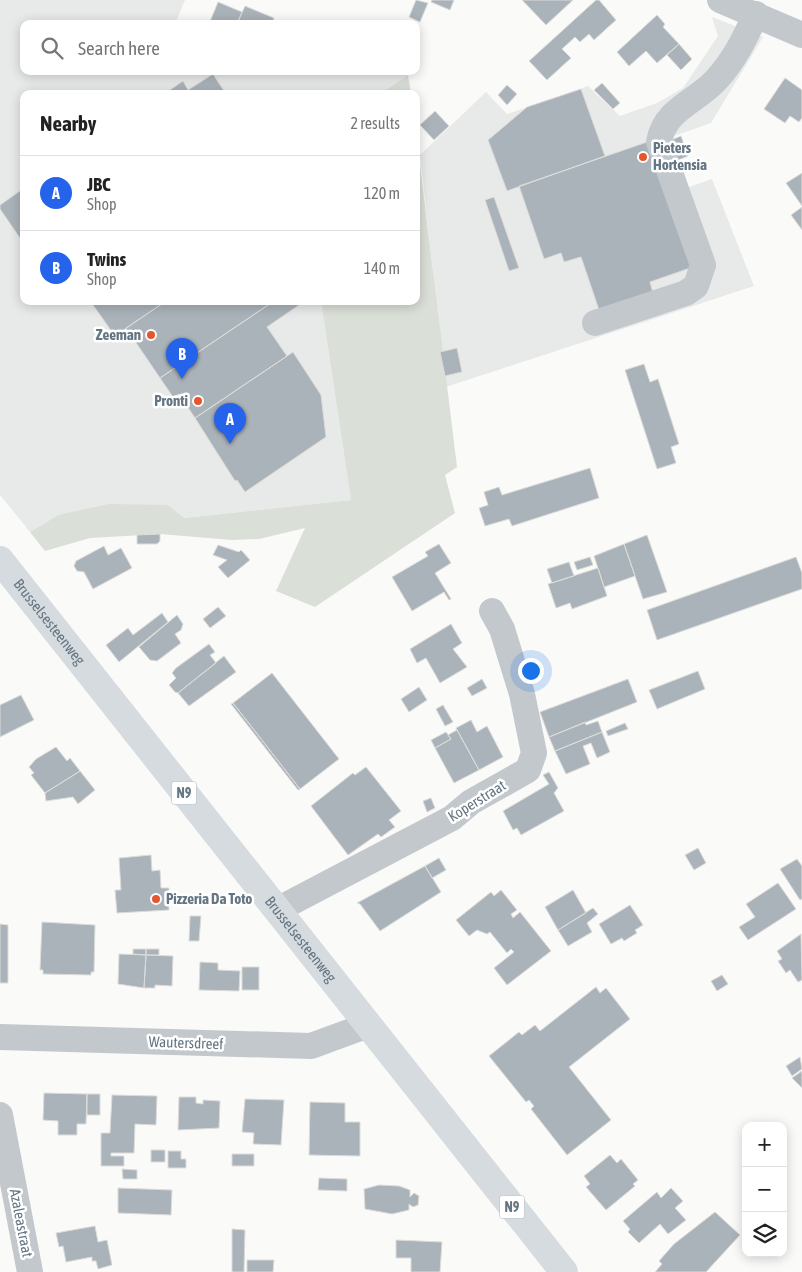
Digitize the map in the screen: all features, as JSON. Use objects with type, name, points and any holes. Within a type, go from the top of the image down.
[{"type":"main road","name":"Brusselsesteenweg","points":[[0,560],[564,1272]]},
{"type":"street","points":[[720,0],[802,35]]},
{"type":"street","points":[[595,323],[686,293],[696,286],[703,265],[659,142],[661,130],[676,110],[699,96],[728,66],[738,53],[756,14]]},
{"type":"street","name":"Koperstraat","points":[[277,910],[452,818],[471,802],[528,770],[534,753],[522,694],[502,628],[492,611]]},
{"type":"street","name":"Wautersdreef","points":[[0,1037],[310,1046],[368,1026]]},
{"type":"street","name":"Azaleastraat","points":[[0,1115],[30,1272]]},
{"type":"shaded area","points":[[0,0],[185,0],[177,20],[20,20],[20,75],[408,75],[386,90],[20,90],[20,305],[322,305],[351,500],[183,518],[168,505],[58,515],[30,532],[0,495]]},
{"type":"shaded area","points":[[712,17],[763,37],[711,123],[668,138],[686,188],[712,179],[754,286],[446,387],[420,155],[486,92],[507,114],[588,86],[620,116],[657,103],[683,88],[718,36]]},
{"type":"shaded area","points":[[408,75],[410,90],[386,90]]},
{"type":"shaded area","points":[[420,165],[457,467],[445,475],[455,513],[315,607],[276,591],[305,528],[259,539],[232,540],[160,534],[90,538],[45,551],[30,532],[58,515],[109,504],[168,505],[184,518],[351,500],[322,305],[420,305]]},
{"type":"building","points":[[416,0],[428,3],[420,22],[420,20],[409,17]]},
{"type":"building","points":[[432,0],[454,0],[450,10],[431,2]]},
{"type":"building","points":[[522,0],[573,0],[546,25]]},
{"type":"building","points":[[596,0],[599,0],[616,20],[594,40],[589,34],[580,42],[575,37],[562,49],[571,58],[547,80],[529,61]]},
{"type":"building","points":[[218,2],[242,12],[239,20],[211,20]]},
{"type":"building","points":[[245,6],[274,18],[273,20],[239,20]]},
{"type":"building","points":[[657,15],[665,24],[663,27],[679,44],[657,63],[646,51],[629,66],[617,52]]},
{"type":"building","points":[[679,44],[692,59],[681,70],[667,55]]},
{"type":"building","points":[[214,75],[223,90],[188,90]]},
{"type":"building","points":[[785,78],[802,90],[802,118],[799,122],[790,116],[785,123],[764,109]]},
{"type":"building","points":[[183,81],[188,90],[170,90]]},
{"type":"building","points":[[602,83],[620,103],[613,109],[594,90]]},
{"type":"building","points":[[507,85],[517,94],[507,105],[498,95]]},
{"type":"building","points":[[581,89],[605,156],[507,191],[488,140],[527,107]]},
{"type":"building","points":[[435,111],[449,126],[434,140],[420,125]]},
{"type":"building","points":[[681,136],[688,156],[676,161],[669,141]]},
{"type":"building","points":[[650,141],[693,267],[650,282],[653,293],[599,310],[581,257],[564,262],[561,253],[544,259],[519,186]]},
{"type":"building","points":[[802,173],[802,206],[786,183]]},
{"type":"building","points":[[20,191],[20,238],[0,209],[0,205]]},
{"type":"building","points":[[494,197],[519,268],[509,271],[485,200]]},
{"type":"building","points":[[802,207],[802,230],[791,215]]},
{"type":"building","points":[[93,305],[160,305],[115,336]]},
{"type":"building","points":[[160,305],[268,305],[160,378],[126,328]]},
{"type":"building","points":[[268,305],[299,305],[267,327],[287,356],[195,418],[179,394],[173,397],[160,378]]},
{"type":"building","points":[[457,348],[462,372],[445,376],[440,352]]},
{"type":"building","points":[[293,352],[321,395],[326,437],[245,492],[237,480],[235,481],[195,418]]},
{"type":"building","points":[[644,364],[650,382],[658,379],[679,444],[671,447],[676,463],[657,469],[625,370]]},
{"type":"building","points":[[590,468],[599,498],[512,526],[509,519],[485,526],[479,508],[488,505],[484,492],[499,487],[502,495]]},
{"type":"building","points":[[160,534],[160,541],[157,544],[137,544],[137,535]]},
{"type":"building","points":[[647,535],[667,592],[643,599],[624,544]]},
{"type":"building","points":[[439,544],[451,563],[435,573],[451,599],[449,600],[444,592],[412,611],[392,577],[428,556],[425,552]]},
{"type":"building","points":[[624,544],[635,576],[604,587],[594,556]]},
{"type":"building","points":[[218,545],[239,552],[241,550],[250,560],[228,578],[218,567],[227,560],[213,555]]},
{"type":"building","points":[[104,546],[108,555],[121,548],[132,568],[93,589],[84,572],[77,571],[74,566],[76,561]]},
{"type":"building","points":[[590,557],[593,565],[577,570],[574,562]]},
{"type":"building","points":[[796,557],[802,573],[802,589],[657,640],[647,610]]},
{"type":"building","points":[[569,562],[574,576],[552,583],[547,569]]},
{"type":"building","points":[[598,568],[607,596],[572,609],[570,603],[556,608],[548,584]]},
{"type":"building","points":[[218,607],[226,616],[210,628],[203,619]]},
{"type":"building","points":[[162,613],[168,622],[119,662],[106,645],[128,628],[133,635]]},
{"type":"building","points":[[177,615],[183,624],[181,630],[175,634],[181,643],[157,661],[150,660],[139,647]]},
{"type":"building","points":[[451,624],[462,643],[453,649],[467,667],[440,683],[426,658],[417,663],[410,649]]},
{"type":"building","points":[[209,644],[215,652],[210,655],[216,663],[178,693],[175,692],[169,685],[176,678],[172,673]]},
{"type":"building","points":[[224,656],[236,672],[189,706],[178,693]]},
{"type":"building","points":[[698,671],[705,689],[657,709],[649,690]]},
{"type":"building","points":[[272,673],[339,759],[300,789],[233,703]]},
{"type":"building","points":[[482,679],[487,688],[472,696],[467,688]]},
{"type":"building","points":[[628,679],[637,702],[549,737],[540,712]]},
{"type":"building","points":[[419,687],[427,700],[409,712],[401,699]]},
{"type":"building","points":[[21,695],[34,720],[0,737],[0,705]]},
{"type":"building","points":[[233,703],[300,789],[298,790],[231,704]]},
{"type":"building","points":[[443,705],[453,722],[445,726],[436,709]]},
{"type":"building","points":[[471,720],[477,732],[487,726],[503,757],[479,770],[456,728]]},
{"type":"building","points":[[598,721],[602,732],[555,751],[549,737],[585,722],[586,725]]},
{"type":"building","points":[[625,723],[628,729],[608,736],[606,731]]},
{"type":"building","points":[[457,730],[479,770],[454,783],[435,748],[451,739],[448,735]]},
{"type":"building","points":[[446,732],[451,739],[435,748],[431,740]]},
{"type":"building","points":[[602,732],[610,752],[597,758],[591,743],[583,746],[590,764],[566,774],[555,751]]},
{"type":"building","points":[[56,747],[67,761],[70,758],[80,771],[45,793],[31,775],[34,773],[29,767],[36,759]]},
{"type":"building","points":[[366,767],[401,811],[389,820],[395,827],[381,837],[378,834],[348,855],[311,806],[353,773],[355,775]]},
{"type":"building","points":[[80,771],[95,790],[78,804],[73,797],[46,801],[45,793]]},
{"type":"building","points":[[549,772],[558,788],[554,793],[564,811],[521,835],[517,828],[513,830],[503,811],[549,784],[543,775]]},
{"type":"building","points":[[431,798],[435,808],[427,812],[423,801]]},
{"type":"building","points":[[698,848],[706,863],[694,870],[685,855]]},
{"type":"building","points":[[151,855],[152,871],[160,870],[161,888],[169,888],[169,910],[117,913],[115,890],[121,890],[119,858]]},
{"type":"building","points":[[439,858],[446,870],[432,878],[425,866]]},
{"type":"building","points":[[797,859],[802,866],[802,899],[800,900],[780,869]]},
{"type":"building","points":[[425,866],[441,892],[380,931],[360,904],[357,903]]},
{"type":"building","points":[[778,883],[796,909],[748,940],[739,927],[755,917],[746,904]]},
{"type":"building","points":[[501,890],[517,910],[511,914],[513,918],[520,912],[551,951],[507,985],[494,968],[514,952],[511,949],[507,953],[490,932],[487,934],[477,930],[469,936],[456,920],[491,892],[494,896]]},
{"type":"building","points":[[573,890],[586,913],[558,930],[545,907]]},
{"type":"building","points":[[630,905],[643,925],[635,930],[637,933],[624,941],[622,938],[611,944],[599,924]]},
{"type":"building","points":[[593,908],[598,914],[587,923],[592,932],[568,946],[558,930]]},
{"type":"building","points":[[190,916],[201,916],[199,941],[189,941]]},
{"type":"building","points":[[42,922],[95,925],[94,972],[91,972],[91,975],[43,974],[43,970],[40,970]]},
{"type":"building","points":[[0,924],[8,925],[8,983],[0,983]]},
{"type":"building","points":[[801,934],[802,980],[798,982],[790,970],[786,973],[778,961],[782,959],[777,951]]},
{"type":"building","points":[[133,949],[146,949],[146,955],[133,954]]},
{"type":"building","points":[[146,949],[159,949],[159,955],[146,955]]},
{"type":"building","points":[[119,954],[146,955],[144,988],[118,984]]},
{"type":"building","points":[[146,955],[173,956],[172,986],[155,985],[155,988],[144,988]]},
{"type":"building","points":[[200,962],[218,963],[218,970],[240,971],[239,991],[199,990]]},
{"type":"building","points":[[242,967],[259,967],[259,990],[242,990]]},
{"type":"building","points":[[722,975],[728,984],[717,991],[711,981]]},
{"type":"building","points":[[596,987],[600,993],[606,988],[630,1019],[569,1067],[611,1120],[567,1155],[531,1109],[534,1106],[529,1100],[526,1102],[489,1056],[519,1032],[522,1035],[535,1025],[540,1031]]},
{"type":"building","points":[[800,1057],[802,1069],[792,1076],[786,1066]]},
{"type":"building","points":[[802,1071],[802,1088],[792,1078]]},
{"type":"building","points":[[44,1093],[87,1094],[86,1124],[77,1124],[77,1135],[58,1135],[58,1121],[43,1120]]},
{"type":"building","points":[[87,1094],[100,1094],[100,1115],[87,1115]]},
{"type":"building","points":[[112,1095],[157,1096],[156,1125],[135,1124],[134,1153],[111,1153],[111,1156],[124,1156],[124,1166],[101,1166],[101,1133],[110,1133]]},
{"type":"building","points":[[179,1097],[196,1097],[196,1103],[203,1104],[203,1100],[220,1101],[219,1128],[178,1130]]},
{"type":"building","points":[[245,1099],[284,1100],[281,1145],[253,1144],[254,1133],[242,1132]]},
{"type":"building","points":[[310,1102],[345,1103],[345,1122],[360,1122],[360,1156],[309,1155]]},
{"type":"building","points":[[151,1150],[165,1150],[165,1162],[151,1162]]},
{"type":"building","points":[[168,1151],[181,1151],[181,1159],[186,1159],[186,1168],[168,1168]]},
{"type":"building","points":[[232,1154],[254,1154],[254,1166],[232,1166]]},
{"type":"building","points":[[610,1155],[617,1163],[621,1159],[638,1180],[633,1184],[635,1186],[606,1210],[586,1187],[590,1184],[584,1176]]},
{"type":"building","points":[[122,1169],[137,1170],[137,1179],[123,1179]]},
{"type":"building","points":[[319,1178],[347,1179],[347,1191],[318,1190]]},
{"type":"building","points":[[379,1185],[399,1186],[410,1190],[410,1197],[414,1193],[419,1196],[418,1205],[413,1207],[409,1204],[409,1210],[392,1214],[365,1209],[364,1189]]},
{"type":"building","points":[[118,1188],[172,1190],[171,1215],[118,1213]]},
{"type":"building","points":[[671,1188],[683,1201],[675,1208],[686,1220],[668,1234],[660,1224],[639,1243],[628,1232],[630,1229],[623,1221],[657,1192],[661,1198]]},
{"type":"building","points":[[715,1212],[740,1235],[706,1272],[655,1272],[662,1264],[659,1261],[674,1244]]},
{"type":"building","points":[[95,1226],[98,1242],[107,1240],[112,1265],[98,1269],[96,1261],[92,1261],[92,1257],[66,1262],[63,1246],[59,1247],[56,1233]]},
{"type":"building","points":[[232,1229],[245,1230],[244,1272],[232,1272]]},
{"type":"building","points":[[396,1240],[442,1242],[440,1272],[411,1272],[411,1258],[396,1258]]},
{"type":"building","points":[[247,1260],[274,1260],[273,1272],[247,1272]]},
{"type":"place","name":"Pieters Hortensia","points":[[643,157]]},
{"type":"place","name":"Zeeman","points":[[151,335]]},
{"type":"place","name":"Twins","points":[[182,379]]},
{"type":"place","name":"Pronti","points":[[198,401]]},
{"type":"place","name":"JBC","points":[[230,444]]},
{"type":"place","name":"Pizzeria Da Toto","points":[[156,899]]}]
